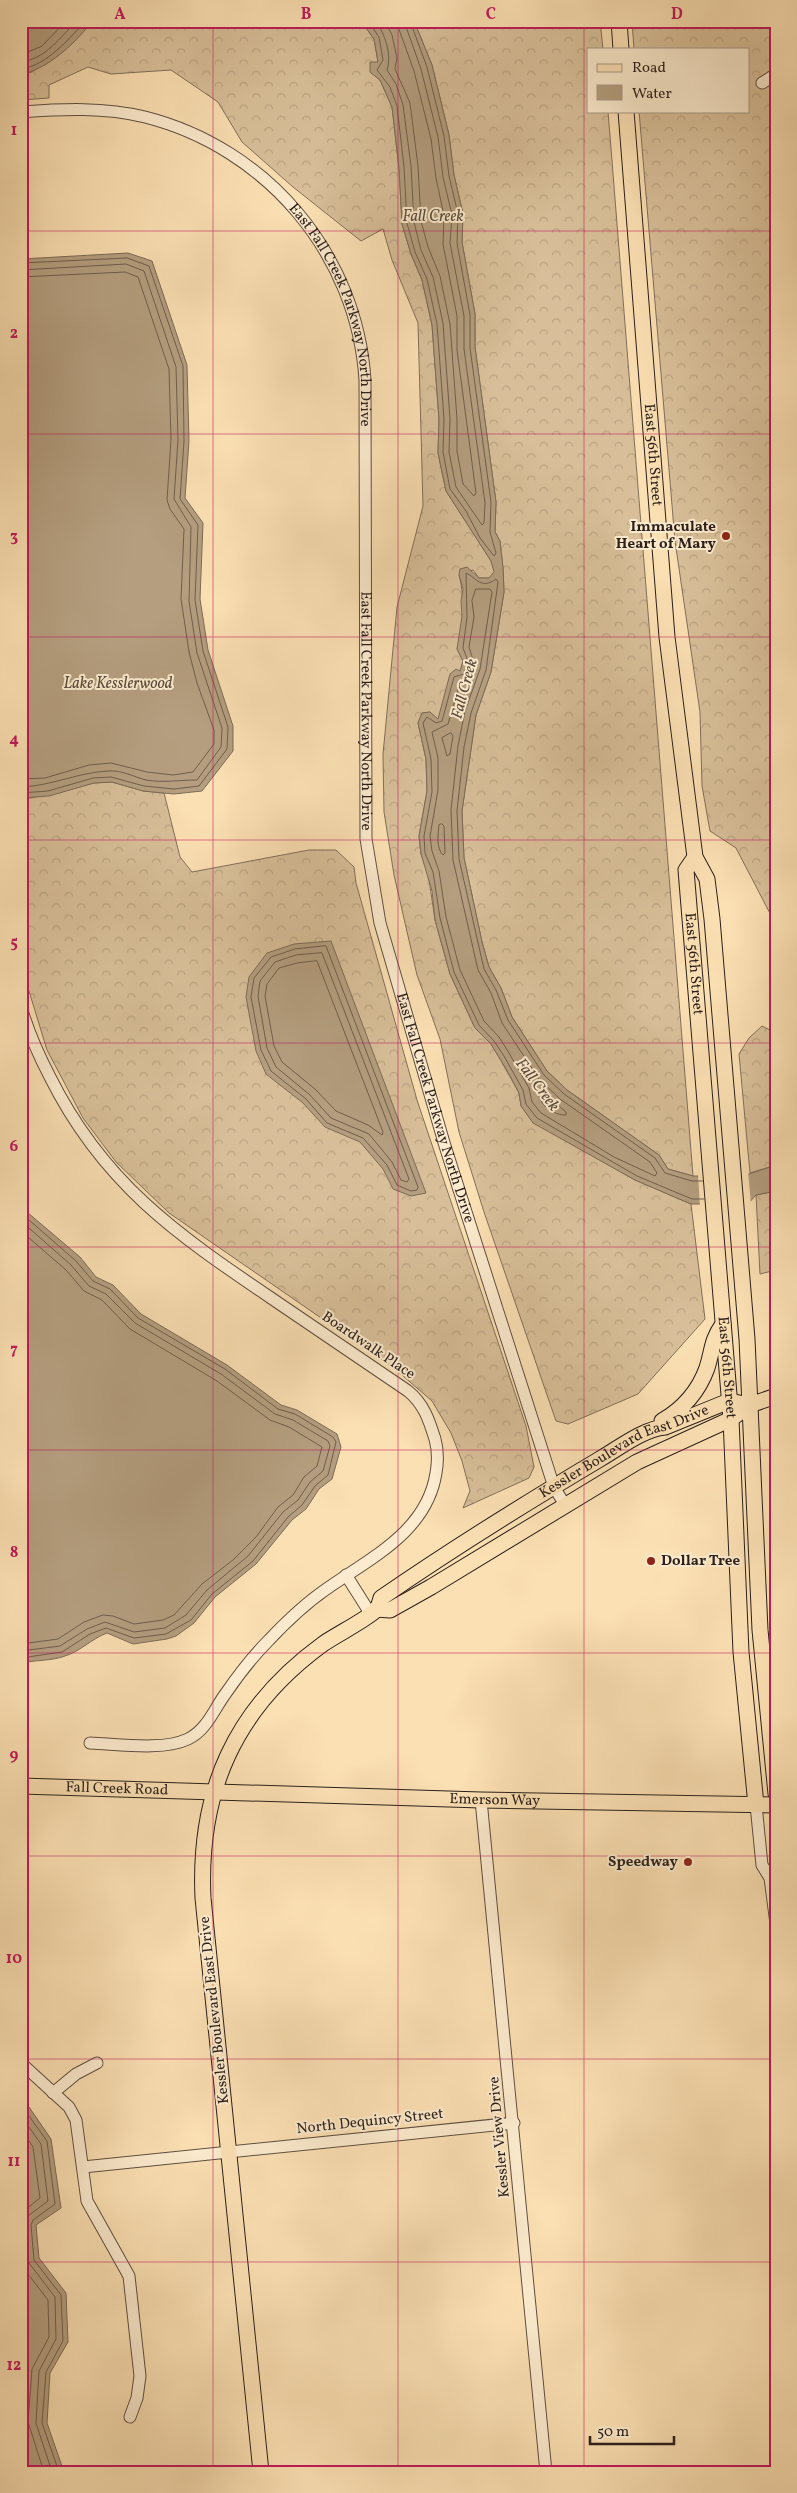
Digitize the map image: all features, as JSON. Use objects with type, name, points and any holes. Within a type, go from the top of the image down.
[{"type":"main road","points":[[619,21],[621,48]]},
{"type":"main road","name":"East 56th Street","points":[[626,112],[667,637],[695,857],[707,879],[724,1064],[750,1405],[760,1630],[776,1794]]},
{"type":"main road","name":"East 56th Street","points":[[695,857],[686,870],[731,1419],[742,1652],[756,1805]]},
{"type":"main road","points":[[657,1427],[686,1402],[699,1384],[707,1368],[713,1338],[723,1324]]},
{"type":"main road","points":[[750,1405],[776,1396]]},
{"type":"main road","name":"Kessler Boulevard East Drive","points":[[261,2472],[202,1889],[204,1839],[214,1792],[222,1766],[235,1741],[258,1707],[281,1681],[323,1644],[373,1611],[381,1598],[554,1487],[657,1427],[665,1427],[729,1401],[750,1405]]},
{"type":"main road","name":"Kessler Boulevard East Drive","points":[[373,1611],[390,1610],[493,1551],[565,1505],[651,1454],[731,1419],[750,1405]]},
{"type":"main road","name":"Fall Creek Road","points":[[21,1786],[214,1792]]},
{"type":"main road","name":"Emerson Way","points":[[214,1792],[481,1800],[776,1805]]},
{"type":"street","points":[[762,83],[776,74]]},
{"type":"street","name":"East Fall Creek Parkway North Drive","points":[[21,112],[90,109],[137,115],[182,128],[231,153],[269,181],[296,209],[324,247],[347,296],[360,341],[365,380],[366,839],[373,892],[380,923],[445,1146],[554,1487],[565,1505]]},
{"type":"street","name":"Boardwalk Place","points":[[21,1007],[41,1060],[76,1124],[111,1171],[160,1218],[214,1259],[408,1391],[416,1398],[431,1424],[438,1457],[436,1478],[428,1502],[407,1531],[309,1603],[266,1643],[242,1670],[208,1722],[192,1737],[168,1745],[90,1743]]},
{"type":"street","points":[[346,1575],[373,1611]]},
{"type":"street","name":"Kessler View Drive","points":[[481,1800],[514,2123],[546,2472]]},
{"type":"street","name":"East 56th Street","points":[[756,1805],[762,1865],[773,1874],[776,1924]]},
{"type":"street","points":[[21,2063],[68,2107],[76,2120],[84,2188],[90,2210],[126,2268],[130,2282],[140,2376],[137,2398],[130,2418]]},
{"type":"street","points":[[53,2093],[76,2074],[97,2063]]},
{"type":"street","name":"North Dequincy Street","points":[[83,2167],[514,2123]]},
{"type":"green space","points":[[92,21],[361,21],[374,39],[378,62],[370,72],[380,80],[392,107],[399,168],[402,224],[411,254],[422,280],[432,325],[439,420],[438,453],[446,491],[491,561],[495,572],[489,578],[479,578],[473,570],[459,575],[463,602],[462,622],[457,649],[463,661],[460,672],[447,691],[438,720],[430,712],[422,713],[418,723],[426,759],[427,791],[419,836],[421,854],[428,873],[435,920],[450,974],[475,1028],[491,1044],[519,1093],[521,1106],[533,1122],[635,1180],[691,1204],[705,1319],[638,1394],[568,1424],[556,1421],[484,1212],[459,1132],[440,1039],[417,975],[394,875],[384,812],[383,754],[397,607],[423,506],[418,323],[392,260],[383,229],[361,241],[293,187],[242,142],[218,102],[171,70],[111,74],[88,67],[49,85],[49,98],[21,100],[21,74],[32,72],[76,37]]},
{"type":"green space","points":[[414,21],[600,21],[603,48],[587,48],[587,112],[608,112],[693,1176],[668,1169],[659,1155],[567,1090],[547,1071],[512,1017],[501,988],[489,967],[482,942],[464,858],[462,811],[476,715],[491,672],[504,592],[503,568],[500,541],[495,532],[496,502],[475,347],[475,314],[462,242],[463,214],[454,175],[449,135],[432,65]]},
{"type":"green space","points":[[632,21],[776,21],[776,925],[736,848],[710,831],[702,786],[700,712],[675,541],[639,112],[750,112],[750,48],[634,48]]},
{"type":"green space","points":[[112,782],[143,791],[164,793],[180,857],[192,872],[309,850],[336,850],[354,867],[356,883],[417,1100],[526,1426],[534,1467],[529,1478],[463,1508],[470,1491],[462,1461],[451,1433],[432,1401],[395,1369],[169,1213],[116,1162],[83,1118],[47,1050],[21,965],[21,798],[31,798],[94,783]]},
{"type":"green space","points":[[762,1026],[776,1033],[776,1165],[750,1173],[739,1054],[749,1038]]},
{"type":"green space","points":[[776,1191],[776,1270],[760,1274],[756,1195]]},
{"type":"water","points":[[92,21],[61,54],[41,67],[21,74],[21,22]]},
{"type":"water","name":"Fall Creek","points":[[361,21],[414,21],[432,65],[449,135],[454,175],[463,214],[462,242],[475,314],[475,347],[496,502],[495,532],[500,541],[504,592],[491,672],[476,715],[462,811],[464,858],[489,967],[501,988],[512,1017],[547,1071],[567,1090],[659,1155],[668,1169],[693,1176],[743,1176],[776,1165],[776,1191],[756,1195],[748,1204],[691,1204],[635,1180],[533,1123],[521,1106],[519,1093],[491,1044],[475,1028],[450,974],[435,920],[432,891],[421,854],[419,836],[427,791],[426,759],[418,723],[422,713],[430,712],[438,719],[450,674],[456,669],[460,671],[463,661],[457,649],[462,616],[461,601],[463,589],[459,575],[460,569],[467,567],[479,578],[489,578],[494,572],[491,561],[446,491],[438,453],[439,419],[432,325],[422,280],[411,254],[402,224],[399,168],[392,107],[380,80],[370,72],[370,62],[378,62],[374,39]]},
{"type":"water","name":"Lake Kesslerwood","points":[[128,253],[152,261],[187,365],[189,441],[185,498],[203,523],[200,599],[208,650],[233,726],[233,751],[202,791],[174,794],[143,791],[112,782],[94,783],[49,796],[21,798],[21,259]]},
{"type":"water","points":[[331,941],[426,1193],[411,1196],[393,1189],[383,1169],[360,1142],[325,1127],[303,1103],[266,1074],[256,1051],[246,997],[249,977],[267,953],[294,944]]},
{"type":"water","points":[[21,1207],[80,1257],[96,1277],[113,1285],[141,1314],[227,1365],[281,1405],[297,1410],[337,1434],[341,1447],[332,1479],[319,1489],[306,1509],[292,1520],[256,1564],[215,1597],[194,1623],[176,1636],[133,1644],[107,1633],[65,1656],[21,1663]]},
{"type":"water","points":[[21,2104],[29,2107],[51,2139],[61,2208],[36,2225],[39,2258],[66,2293],[68,2342],[50,2373],[47,2423],[64,2472],[21,2472]]},
{"type":"pier","points":[[748,1171],[751,1204],[749,1206],[700,1207],[698,1174]]},
{"type":"place","name":"Immaculate Heart of Mary","points":[[726,536]]},
{"type":"place","name":"Dollar Tree","points":[[651,1561]]},
{"type":"place","name":"Speedway","points":[[688,1862]]}]
